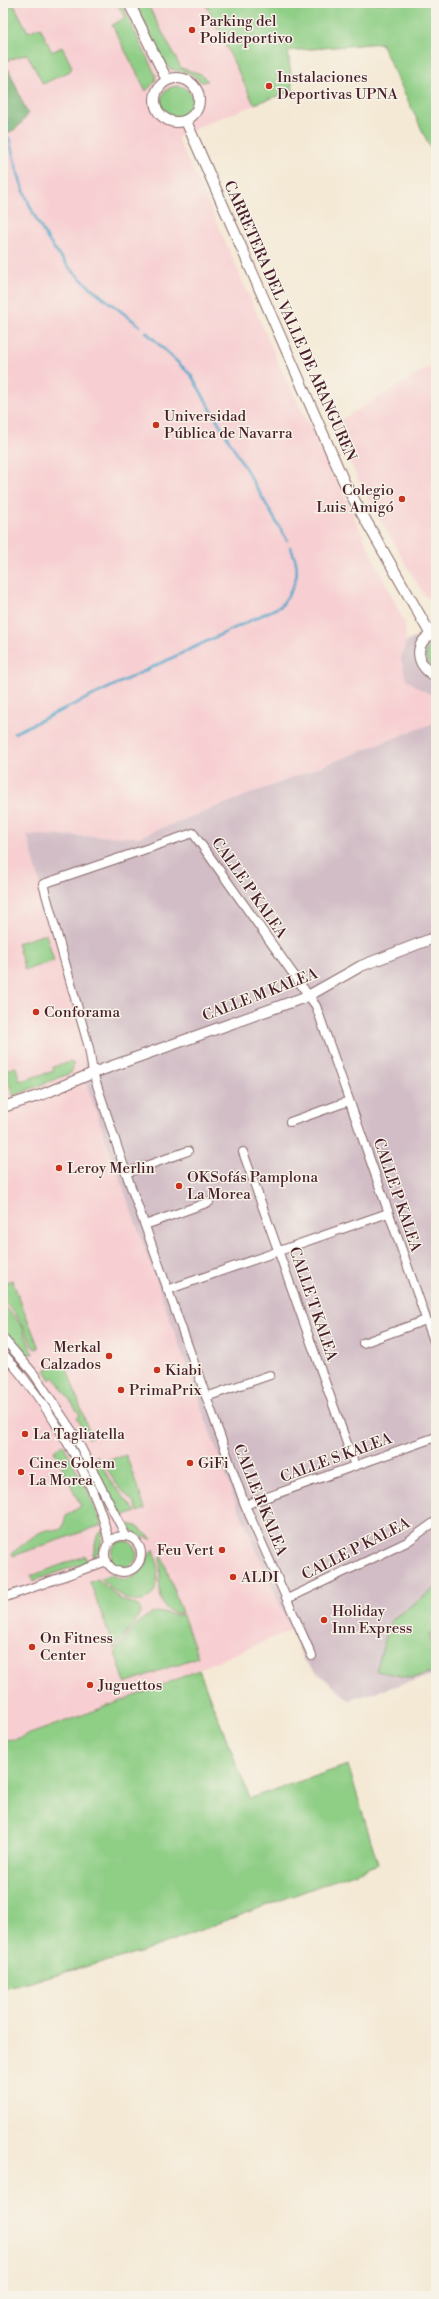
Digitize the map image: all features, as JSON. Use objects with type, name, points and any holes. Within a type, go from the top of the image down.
[{"type":"street","points":[[129,3],[167,80]]},
{"type":"street","points":[[179,77],[185,79],[191,82],[198,92],[200,104],[197,111],[186,121],[168,120],[158,112],[156,105],[157,91],[167,80],[179,77]]},
{"type":"street","name":"CARRETERA DEL VALLE DE ARANGUREN","points":[[186,121],[345,484],[433,634]]},
{"type":"street","points":[[433,634],[422,643],[419,654],[420,663],[426,672],[436,676]]},
{"type":"street","name":"CALLE P KALEA","points":[[43,884],[193,833],[316,1006],[436,1347]]},
{"type":"street","name":"CALLE R KALEA","points":[[43,884],[89,1048],[93,1073],[126,1173],[245,1505],[312,1656]]},
{"type":"street","name":"CALLE M KALEA","points":[[3,1107],[41,1095],[93,1073],[308,996],[361,966],[436,937]]},
{"type":"street","points":[[290,1122],[349,1101]]},
{"type":"street","points":[[126,1173],[188,1151]]},
{"type":"street","name":"CALLE T KALEA","points":[[243,1152],[355,1466]]},
{"type":"street","points":[[145,1226],[209,1202]]},
{"type":"street","points":[[167,1290],[388,1213]]},
{"type":"street","points":[[363,1343],[426,1320]]},
{"type":"street","points":[[3,1338],[34,1374],[74,1434],[126,1536]]},
{"type":"street","points":[[3,1353],[25,1380],[74,1455],[96,1499],[106,1526],[109,1542],[105,1554],[107,1561],[118,1571],[130,1571],[136,1567],[141,1560],[140,1547],[134,1539],[126,1536],[114,1538],[109,1542]]},
{"type":"street","points":[[206,1397],[270,1375]]},
{"type":"street","name":"CALLE S KALEA","points":[[245,1505],[436,1437]]},
{"type":"street","name":"CALLE P KALEA","points":[[287,1599],[407,1542],[436,1521]]},
{"type":"street","points":[[3,1598],[107,1561]]},
{"type":"shaded area","name":"Universidad Pública de Navarra","points":[[3,3],[436,3],[436,160],[381,43],[288,51],[293,91],[212,121],[177,138],[206,198],[282,371],[336,479],[405,624],[406,642],[401,659],[420,689],[436,697],[436,722],[139,837],[27,836],[84,1047],[87,1083],[231,1491],[291,1630],[135,1696],[16,1739],[3,1740]]},
{"type":"shaded area","name":"Colegio Luis Amigó","points":[[436,363],[436,605],[424,595],[379,518],[358,479],[332,422],[344,418]]},
{"type":"shaded area","points":[[436,627],[436,697],[420,689],[406,679],[401,659],[406,642]]},
{"type":"shaded area","points":[[436,722],[436,1674],[349,1700],[304,1661],[231,1491],[86,1083],[84,1047],[27,835],[139,837]]},
{"type":"green space","points":[[10,3],[13,3],[28,32],[40,27],[52,52],[62,47],[72,67],[70,71],[43,84],[27,54],[3,62],[3,13]]},
{"type":"green space","points":[[117,3],[121,3],[156,76],[155,82],[146,91],[112,25],[125,18]]},
{"type":"green space","points":[[135,3],[147,3],[181,68],[201,74],[208,81],[202,82],[189,73],[170,69],[162,59]]},
{"type":"green space","name":"Instalaciones Deportivas UPNA","points":[[205,3],[436,3],[436,160],[381,43],[288,51],[293,91],[254,104]]},
{"type":"green space","points":[[3,65],[9,70],[28,115],[17,128],[5,135],[3,133]]},
{"type":"green space","points":[[177,86],[188,91],[193,102],[188,113],[177,118],[166,113],[161,102],[166,91]]},
{"type":"green space","points":[[436,639],[436,672],[427,660],[426,651],[431,643]]},
{"type":"green space","points":[[46,934],[54,961],[25,970],[17,943]]},
{"type":"green space","points":[[70,1062],[74,1064],[71,1073],[13,1096],[5,1070],[16,1067],[20,1081],[54,1071],[53,1067]]},
{"type":"green space","points":[[12,1280],[39,1348],[35,1349],[33,1347],[21,1322],[3,1301],[3,1283]]},
{"type":"green space","points":[[3,1304],[22,1326],[33,1354],[25,1354],[3,1331]]},
{"type":"green space","points":[[65,1363],[91,1437],[88,1438],[77,1418],[80,1415],[54,1377],[51,1380],[45,1370]]},
{"type":"green space","points":[[32,1378],[69,1433],[66,1435],[30,1380]]},
{"type":"green space","points":[[72,1438],[94,1480],[112,1520],[110,1521],[70,1440]]},
{"type":"green space","points":[[63,1444],[89,1493],[102,1525],[13,1556],[12,1553],[37,1534],[46,1530],[62,1529],[66,1516],[81,1506],[54,1451]]},
{"type":"green space","points":[[97,1455],[109,1479],[136,1512],[120,1518],[94,1463]]},
{"type":"green space","points":[[126,1455],[145,1509],[138,1512],[134,1503],[116,1484],[105,1465],[105,1461]]},
{"type":"green space","points":[[123,1523],[137,1526],[152,1539],[136,1534]]},
{"type":"green space","points":[[103,1530],[100,1550],[92,1559],[97,1536]]},
{"type":"green space","points":[[124,1541],[133,1545],[137,1554],[133,1563],[124,1567],[115,1563],[111,1554],[115,1545]]},
{"type":"green space","points":[[154,1549],[157,1568],[156,1587],[152,1595],[146,1600],[137,1601],[125,1598],[112,1589],[101,1578],[111,1575],[122,1579],[134,1577],[146,1566],[149,1555]]},
{"type":"green space","points":[[85,1556],[87,1562],[33,1581],[31,1576]]},
{"type":"green space","points":[[162,1556],[182,1613],[172,1612],[166,1608],[162,1601],[160,1593],[160,1557]]},
{"type":"green space","points":[[98,1579],[120,1599],[139,1606],[141,1611],[135,1623],[114,1649],[90,1582]]},
{"type":"green space","points":[[436,1588],[436,1632],[429,1635],[436,1655],[436,1671],[412,1678],[376,1671],[391,1620]]},
{"type":"green space","points":[[162,1612],[173,1615],[183,1615],[198,1657],[125,1683],[115,1652],[140,1621],[154,1613]]},
{"type":"green space","points":[[199,1670],[250,1798],[348,1765],[378,1864],[139,1953],[3,1988],[3,1740],[16,1739],[135,1696]]},
{"type":"waterway","points":[[3,92],[8,130]]},
{"type":"waterway","points":[[9,138],[18,173],[30,206],[37,222],[56,252],[84,282],[140,326]]},
{"type":"waterway","points":[[146,332],[191,375],[287,540]]},
{"type":"waterway","points":[[14,733],[281,606],[291,592],[296,578],[296,563],[290,547]]},
{"type":"place","name":"Parking del Polideportivo","points":[[192,30]]},
{"type":"place","name":"Instalaciones Deportivas UPNA","points":[[269,86]]},
{"type":"place","name":"Universidad Pública de Navarra","points":[[156,425]]},
{"type":"place","name":"Colegio Luis Amigó","points":[[402,499]]},
{"type":"place","name":"Conforama","points":[[36,1012]]},
{"type":"place","name":"Leroy Merlin","points":[[59,1168]]},
{"type":"place","name":"OKSofás Pamplona La Morea","points":[[179,1186]]},
{"type":"place","name":"Merkal Calzados","points":[[109,1356]]},
{"type":"place","name":"Kiabi","points":[[157,1370]]},
{"type":"place","name":"PrimaPrix","points":[[121,1390]]},
{"type":"place","name":"La Tagliatella","points":[[25,1434]]},
{"type":"place","name":"GiFi","points":[[190,1463]]},
{"type":"place","name":"Cines Golem La Morea","points":[[21,1472]]},
{"type":"place","name":"Feu Vert","points":[[222,1550]]},
{"type":"place","name":"ALDI","points":[[233,1577]]},
{"type":"place","name":"Holiday Inn Express","points":[[324,1620]]},
{"type":"place","name":"On Fitness Center","points":[[32,1647]]},
{"type":"place","name":"Juguettos","points":[[90,1685]]}]
